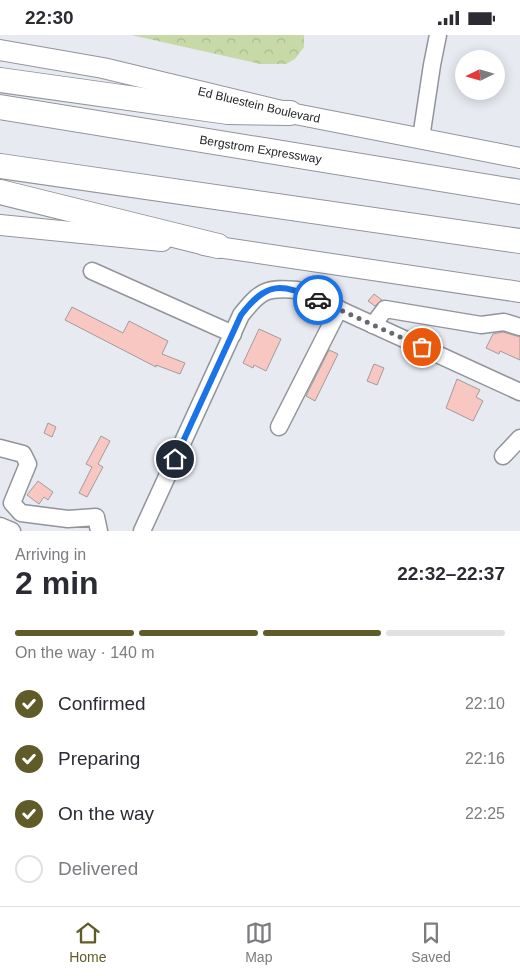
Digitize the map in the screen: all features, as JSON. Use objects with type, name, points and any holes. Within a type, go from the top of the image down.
[{"type":"highway","points":[[0,80],[228,112],[290,113]]},
{"type":"highway","name":"Bergstrom Expressway","points":[[0,107],[520,192]]},
{"type":"highway","points":[[0,166],[520,241]]},
{"type":"highway","points":[[0,192],[218,246]]},
{"type":"main road","name":"Ed Bluestein Boulevard","points":[[0,50],[103,69],[290,113],[520,158]]},
{"type":"main road","points":[[0,225],[218,246],[520,293]]},
{"type":"street","points":[[420,138],[438,35]]},
{"type":"street","points":[[92,271],[233,334]]},
{"type":"street","points":[[142,531],[241,315],[252,301],[264,291],[279,288],[296,290],[520,392]]},
{"type":"street","points":[[280,427],[339,309]]},
{"type":"street","points":[[374,325],[385,309],[481,325],[504,322],[520,327]]},
{"type":"street","points":[[503,456],[520,438]]},
{"type":"street","points":[[0,448],[23,454],[28,463],[12,503],[21,513],[68,519],[96,517],[99,531]]},
{"type":"street","points":[[0,526],[12,531]]},
{"type":"green space","points":[[131,35],[304,35],[304,47],[295,59],[286,64],[260,64]]},
{"type":"building","points":[[374,294],[382,300],[375,306],[368,301]]},
{"type":"building","points":[[72,307],[123,333],[129,321],[168,341],[162,354],[185,363],[180,374],[156,365],[156,367],[65,320]]},
{"type":"building","points":[[259,329],[281,339],[266,371],[254,365],[253,368],[243,363]]},
{"type":"building","points":[[503,332],[520,337],[520,360],[500,351],[499,354],[486,348],[493,334]]},
{"type":"building","points":[[329,350],[338,354],[315,401],[306,396]]},
{"type":"building","points":[[374,364],[384,368],[377,385],[367,381]]},
{"type":"building","points":[[457,379],[480,390],[476,397],[483,401],[473,421],[446,408]]},
{"type":"building","points":[[48,423],[56,427],[52,437],[44,433]]},
{"type":"building","points":[[101,436],[110,441],[98,464],[103,467],[87,497],[79,493],[92,467],[86,464]]},
{"type":"building","points":[[38,481],[53,492],[48,500],[44,497],[39,504],[27,495]]},
{"type":"way so far","points":[[318,300],[422,347]]},
{"type":"route","points":[[175,459],[241,315],[252,301],[264,291],[279,288],[296,290],[318,300]]}]
